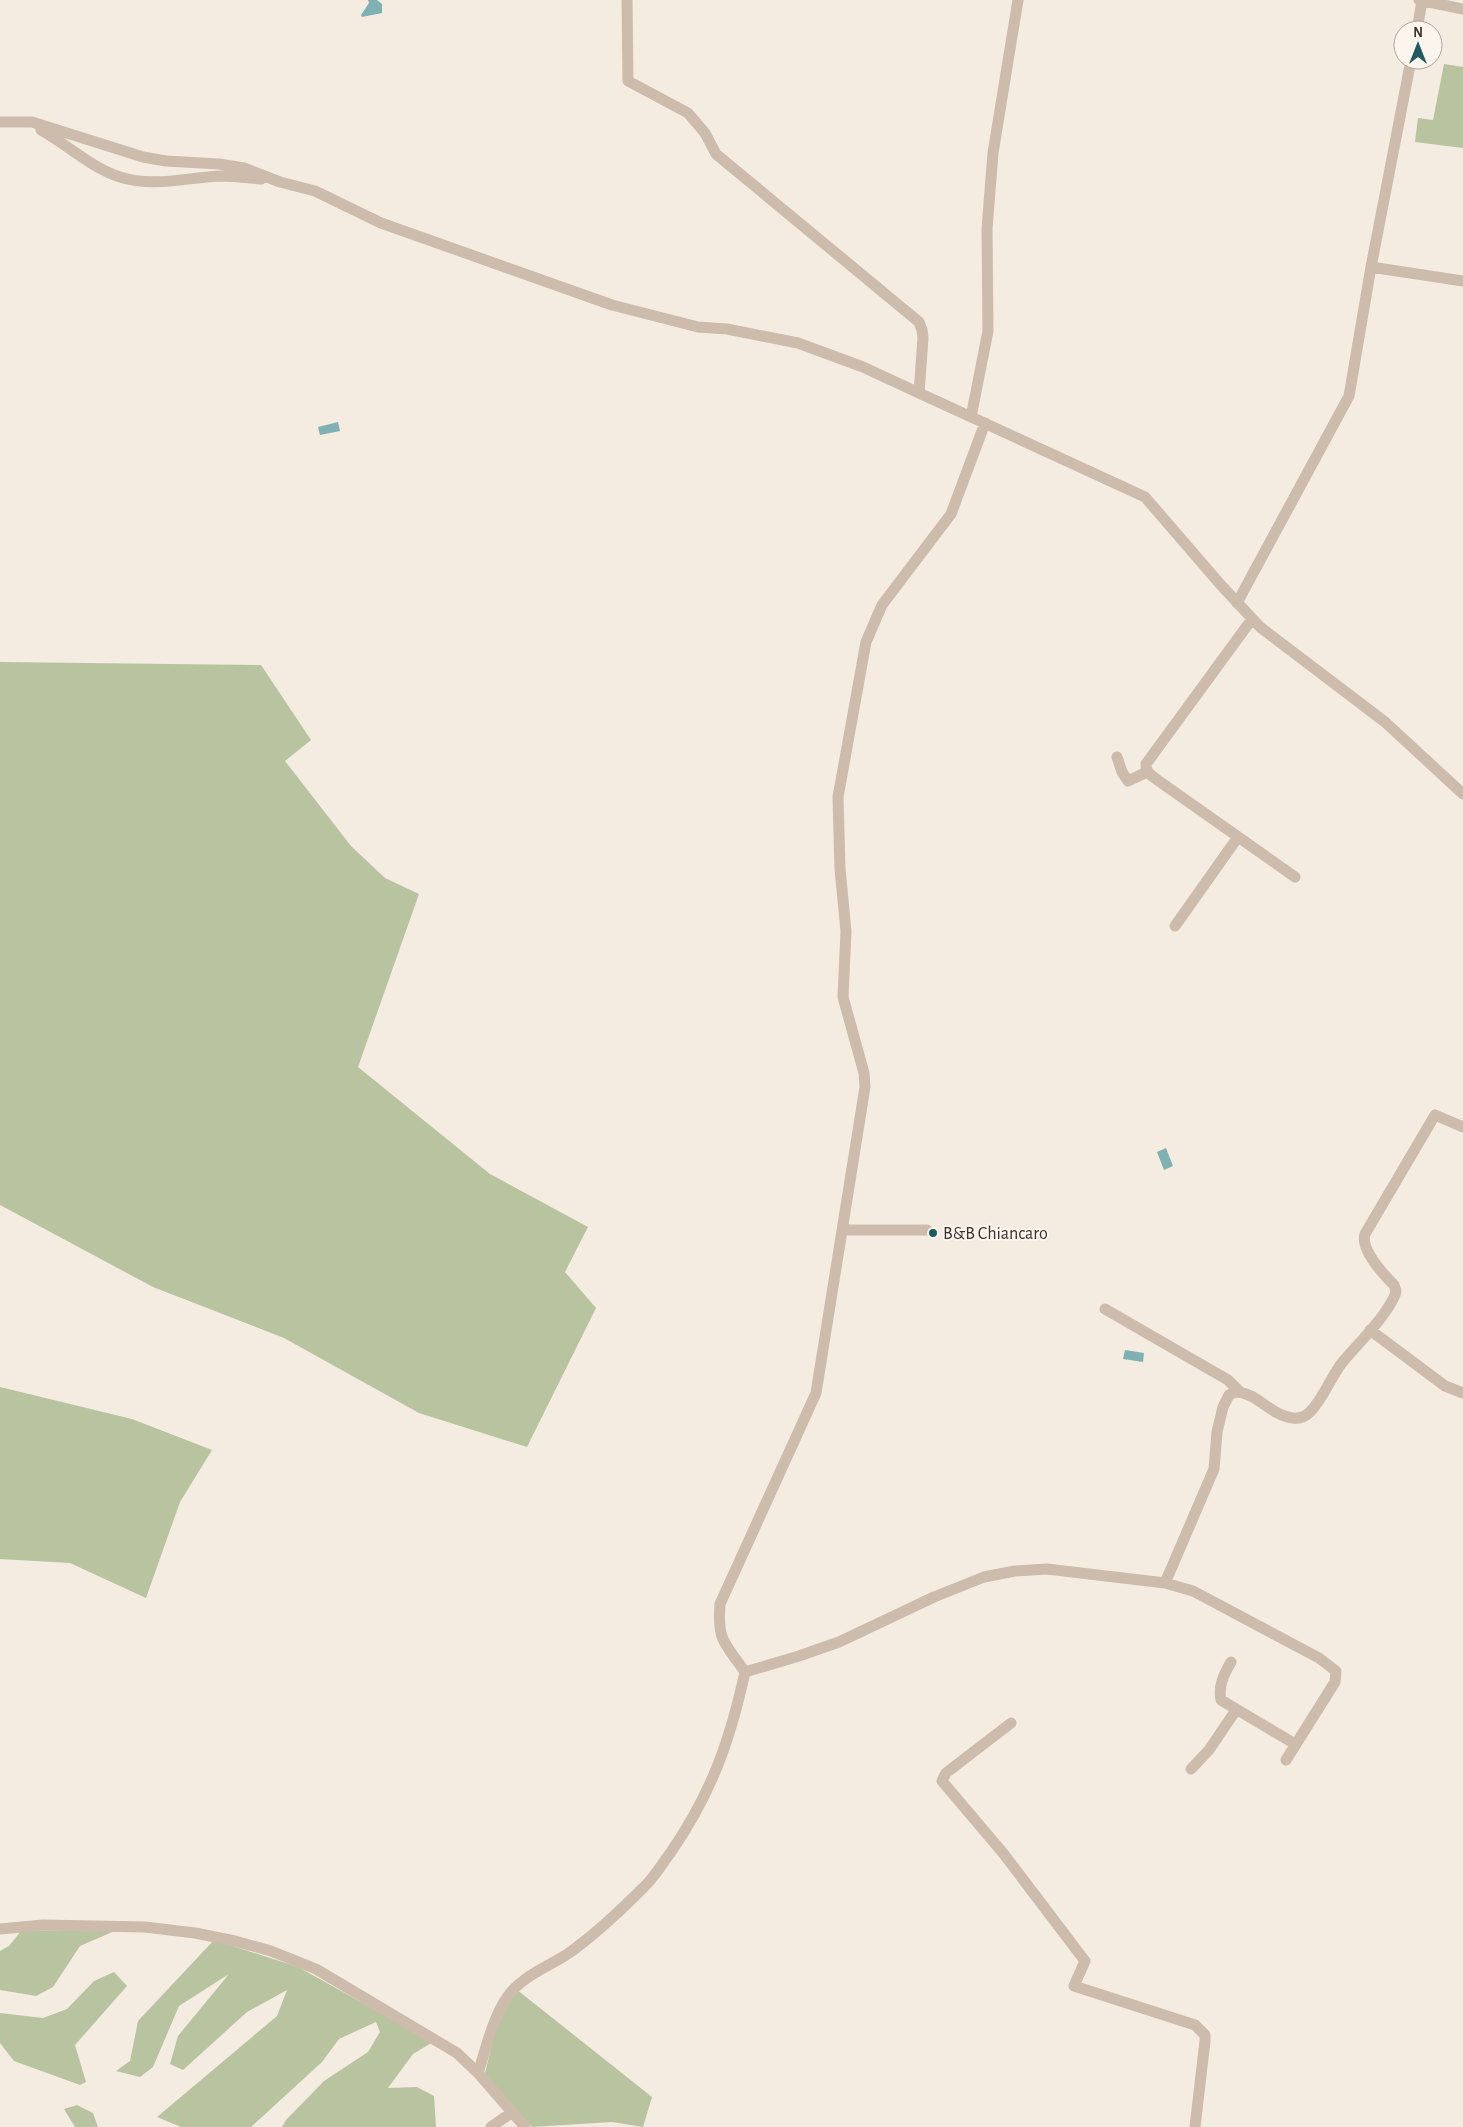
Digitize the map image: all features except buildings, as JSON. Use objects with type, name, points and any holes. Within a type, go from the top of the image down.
[{"type":"street","points":[[627,0],[628,81],[688,114],[705,133],[716,154],[919,322],[923,338],[919,393]]},
{"type":"street","points":[[971,417],[988,330],[987,229],[993,153],[1018,0]]},
{"type":"street","points":[[1418,20],[1420,0],[1463,9]]},
{"type":"street","points":[[1237,603],[1349,396],[1371,267],[1409,70]]},
{"type":"street","points":[[0,122],[32,122],[143,157],[244,168],[280,182],[315,191],[381,223],[612,304],[698,327],[727,329],[798,343],[863,367],[1145,497],[1260,627],[1385,722],[1463,794]]},
{"type":"street","points":[[22,122],[54,137],[80,157],[101,169],[130,180],[164,182],[223,176],[280,182]]},
{"type":"street","points":[[1371,267],[1463,281]]},
{"type":"street","points":[[478,2073],[501,2005],[509,1994],[518,1984],[567,1954],[644,1887],[687,1828],[710,1788],[734,1720],[745,1672],[721,1637],[719,1626],[720,1604],[816,1393],[865,1087],[864,1073],[843,997],[846,931],[840,869],[838,798],[866,642],[882,605],[951,514],[985,424]]},
{"type":"street","points":[[1252,619],[1146,764],[1147,772],[1295,877]]},
{"type":"street","points":[[1118,758],[1122,772],[1128,781],[1147,772]]},
{"type":"street","points":[[1175,926],[1238,837]]},
{"type":"street","points":[[1104,1309],[1228,1380],[1240,1392],[1254,1397],[1284,1416],[1296,1418],[1305,1416],[1314,1408],[1340,1365],[1392,1302],[1396,1291],[1394,1285],[1365,1248],[1363,1240],[1365,1234],[1435,1115],[1463,1127]]},
{"type":"street","points":[[842,1230],[927,1230]]},
{"type":"street","points":[[1370,1330],[1445,1386],[1463,1393]]},
{"type":"street","points":[[1165,1584],[1214,1469],[1217,1432],[1225,1400],[1235,1392],[1240,1392]]},
{"type":"street","points":[[745,1672],[839,1642],[934,1597],[984,1577],[1015,1571],[1047,1569],[1165,1584],[1193,1591],[1319,1658],[1336,1671],[1335,1682],[1286,1760]]},
{"type":"street","points":[[1230,1662],[1223,1675],[1219,1691],[1221,1700],[1295,1744]]},
{"type":"street","points":[[1191,1769],[1209,1750],[1236,1710]]},
{"type":"street","points":[[1011,1723],[946,1773],[942,1781],[1003,1854],[1085,1961],[1074,1986],[1195,2025],[1202,2030],[1205,2041],[1195,2127]]},
{"type":"street","points":[[0,1929],[43,1926],[145,1928],[195,1933],[235,1941],[270,1951],[316,1969],[458,2053],[525,2127]]},
{"type":"street","points":[[491,2127],[511,2113]]},
{"type":"green space","points":[[1444,64],[1463,67],[1463,148],[1415,142],[1418,118],[1433,120]]},
{"type":"green space","points":[[0,662],[261,665],[311,740],[285,761],[351,846],[385,878],[419,894],[358,1067],[490,1174],[588,1227],[565,1272],[596,1308],[527,1447],[419,1413],[284,1338],[153,1287],[0,1205]]},
{"type":"green space","points":[[0,1387],[132,1419],[212,1450],[180,1502],[146,1598],[70,1563],[0,1559]]},
{"type":"green space","points":[[117,1930],[80,1946],[53,1987],[36,1996],[0,1990],[0,1951],[9,1946],[21,1931]]},
{"type":"green space","points":[[214,1940],[298,1967],[433,2042],[413,2054],[388,2088],[417,2087],[434,2096],[436,2127],[282,2127],[286,2120],[324,2081],[368,2052],[380,2032],[376,2022],[339,2039],[322,2062],[251,2127],[181,2127],[157,2117],[277,2016],[287,1990],[247,2012],[183,2070],[170,2064],[178,2036],[229,1974],[179,2006],[153,2067],[140,2077],[116,2071],[130,2061],[138,2021]]},
{"type":"green space","points":[[114,1972],[127,1986],[75,2045],[86,2082],[80,2085],[14,2061],[0,2043],[0,2013],[43,2018],[67,2009],[94,1981]]},
{"type":"green space","points":[[516,1989],[652,2097],[643,2127],[612,2122],[532,2127],[484,2077],[496,2028]]},
{"type":"green space","points":[[77,2105],[93,2113],[98,2127],[75,2127],[64,2109]]},
{"type":"water","points":[[368,0],[377,0],[382,4],[382,13],[362,17],[361,15],[369,3]]},
{"type":"water","points":[[338,422],[340,431],[320,435],[318,427]]},
{"type":"water","points":[[1166,1148],[1173,1166],[1164,1170],[1157,1152]]},
{"type":"water","points":[[1125,1350],[1144,1353],[1143,1362],[1123,1359]]},
{"type":"place","name":"B&B Chiancaro","points":[[933,1233]]}]
